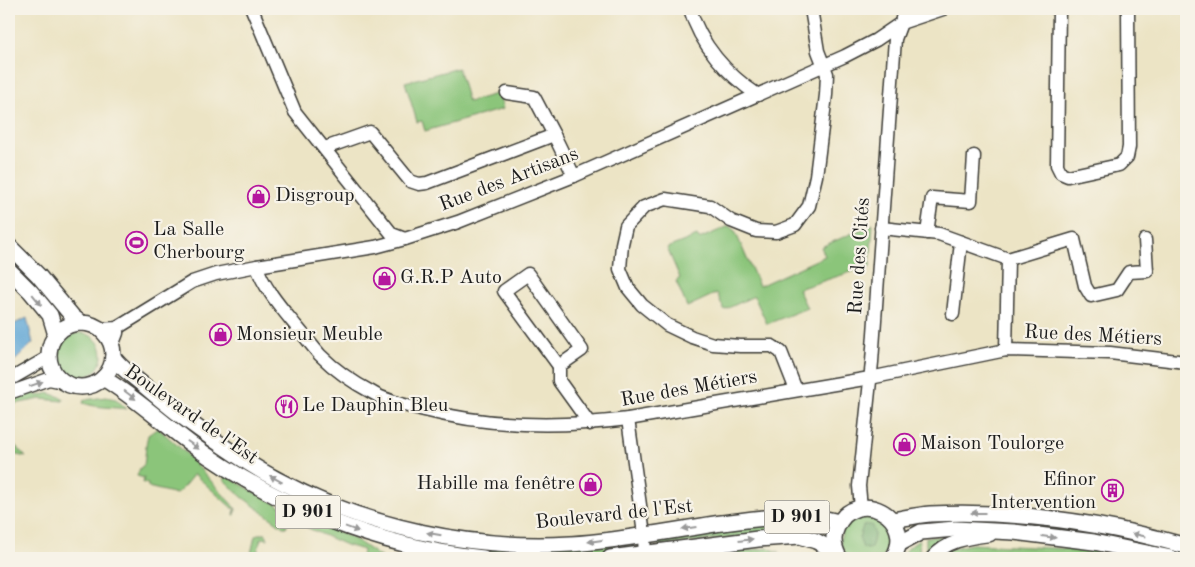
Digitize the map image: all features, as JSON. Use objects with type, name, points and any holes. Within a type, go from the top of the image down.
[{"type":"main road","points":[[9,246],[38,275],[72,317],[81,323]]},
{"type":"main road","points":[[9,270],[50,315],[56,335]]},
{"type":"main road","points":[[72,324],[88,324],[99,329],[107,336],[112,352],[108,372],[95,384],[74,386],[64,382],[52,367],[49,358],[56,335],[72,324]]},
{"type":"main road","name":"Boulevard de l'Est","points":[[112,352],[165,404],[218,443],[274,478],[296,490],[369,518],[420,531],[470,540],[521,544],[571,544],[755,519],[817,517],[839,522]]},
{"type":"main road","name":"Boulevard de l'Est","points":[[103,378],[119,387],[191,444],[239,476],[288,502],[323,518],[369,535],[421,549],[483,558]]},
{"type":"main road","points":[[838,555],[834,542],[835,531],[839,522],[845,515],[861,508],[870,507],[879,510],[893,520],[897,528],[896,551]]},
{"type":"main road","points":[[893,520],[928,514],[985,513],[1062,521],[1118,530],[1186,546]]},
{"type":"main road","points":[[896,551],[921,532],[955,529],[1014,532],[1094,542],[1171,558]]},
{"type":"main road","name":"Boulevard de l'Est","points":[[610,558],[646,556],[758,538],[800,536],[816,541],[838,555]]},
{"type":"street","points":[[252,9],[295,112],[392,234],[405,239]]},
{"type":"street","points":[[690,9],[695,26],[719,61],[742,84],[758,95]]},
{"type":"street","points":[[796,390],[781,352],[772,346],[713,344],[692,337],[667,325],[642,305],[628,288],[620,269],[626,226],[644,206],[665,199],[710,206],[731,221],[756,231],[776,232],[794,225],[809,206],[816,176],[827,74],[817,67],[811,9]]},
{"type":"street","name":"Rue des Cités","points":[[861,508],[859,486],[870,378],[895,39],[904,9]]},
{"type":"street","name":"Rue des Artisans","points":[[99,329],[117,328],[192,282],[216,274],[374,247],[405,239],[497,207],[574,176],[845,56],[876,40],[901,23],[926,11],[943,9]]},
{"type":"street","points":[[1059,9],[1057,165],[1061,173],[1068,176],[1120,165],[1127,157],[1129,147],[1128,9]]},
{"type":"street","points":[[507,93],[534,97],[574,176]]},
{"type":"street","points":[[325,148],[370,132],[410,180],[419,184],[427,183],[554,135]]},
{"type":"street","points":[[927,233],[932,198],[971,201],[974,156]]},
{"type":"street","points":[[881,228],[939,234],[1008,259],[1074,238],[1085,286],[1091,296],[1117,290],[1129,272],[1148,271],[1145,240]]},
{"type":"street","points":[[953,314],[961,242]]},
{"type":"street","points":[[1006,350],[1008,259]]},
{"type":"street","name":"Rue des Métiers","points":[[257,266],[260,277],[291,320],[321,356],[348,378],[374,394],[409,406],[444,415],[480,421],[547,426],[590,424],[628,419],[870,378],[1006,350],[1110,353],[1186,362]]},
{"type":"street","points":[[559,366],[582,350],[528,274],[504,291],[559,366],[559,381],[590,424]]},
{"type":"street","points":[[112,352],[118,333],[117,328]]},
{"type":"street","points":[[9,380],[49,358]]},
{"type":"street","points":[[9,393],[49,379],[64,382]]},
{"type":"street","points":[[628,419],[646,556]]},
{"type":"street","points":[[932,558],[943,547],[952,543],[1014,532]]},
{"type":"green space","points":[[458,68],[468,102],[499,93],[503,109],[425,131],[422,121],[417,122],[405,82]]},
{"type":"green space","points":[[873,224],[870,266],[798,289],[807,308],[767,324],[754,296],[724,310],[717,293],[687,307],[676,281],[680,278],[667,248],[697,236],[699,239],[729,226],[735,231],[759,286],[825,256],[821,247]]},
{"type":"green space","points":[[9,253],[48,296],[46,298],[9,261]]},
{"type":"green space","points":[[80,333],[92,337],[98,343],[102,355],[98,367],[92,373],[80,377],[68,373],[62,367],[58,355],[62,343],[68,337]]},
{"type":"green space","points":[[33,389],[37,396],[49,393],[63,398],[63,401],[41,399],[9,405],[9,401]]},
{"type":"green space","points":[[106,397],[116,399],[127,409],[99,407],[83,403],[84,400]]},
{"type":"green space","points":[[158,406],[184,424],[395,532],[616,544],[617,551],[560,556],[511,555],[450,548],[394,536],[298,502],[205,447],[156,407]]},
{"type":"green space","points":[[158,428],[187,454],[236,509],[235,515],[235,508],[232,508],[194,474],[176,494],[148,487],[148,484],[143,483],[144,478],[137,476],[140,468],[144,465],[146,442],[148,435]]},
{"type":"green space","points":[[9,439],[26,457],[13,454],[9,470]]},
{"type":"green space","points":[[226,476],[298,516],[353,538],[382,558],[362,556],[363,550],[346,545],[290,520],[286,527],[283,527],[242,497],[224,480]]},
{"type":"green space","points":[[860,515],[877,519],[888,529],[890,543],[887,551],[881,558],[850,558],[842,546],[841,534],[844,528]]},
{"type":"green space","points":[[935,517],[1022,523],[1098,534],[1186,552],[1186,557],[1002,526],[956,523],[926,524],[925,519]]},
{"type":"green space","points":[[798,522],[798,530],[659,546],[658,541],[749,526]]},
{"type":"green space","points":[[871,525],[874,533],[871,547],[868,549],[863,548],[859,538],[863,526]]},
{"type":"green space","points":[[266,534],[268,539],[261,538],[256,558],[250,558],[255,536]]},
{"type":"green space","points":[[958,536],[937,544],[926,556],[926,537]]},
{"type":"green space","points":[[919,540],[920,558],[901,558],[908,548]]},
{"type":"green space","points":[[972,544],[1091,550],[1132,558],[1028,558],[969,551],[963,554],[962,558],[939,558],[949,549]]},
{"type":"green space","points":[[768,548],[779,552],[725,558],[687,558]]},
{"type":"water","points":[[27,318],[33,343],[17,359],[9,363],[12,325]]},
{"type":"place","name":"Disgroup","points":[[259,196]]},
{"type":"place","name":"La Salle Cherbourg","points":[[137,242]]},
{"type":"place","name":"G.R.P Auto","points":[[384,278]]},
{"type":"place","name":"Monsieur Meuble","points":[[220,335]]},
{"type":"place","name":"Le Dauphin Bleu","points":[[286,406]]},
{"type":"place","name":"Maison Toulorge","points":[[904,444]]},
{"type":"place","name":"Habille ma fenêtre","points":[[591,484]]},
{"type":"place","name":"Efinor Intervention","points":[[1112,491]]}]
